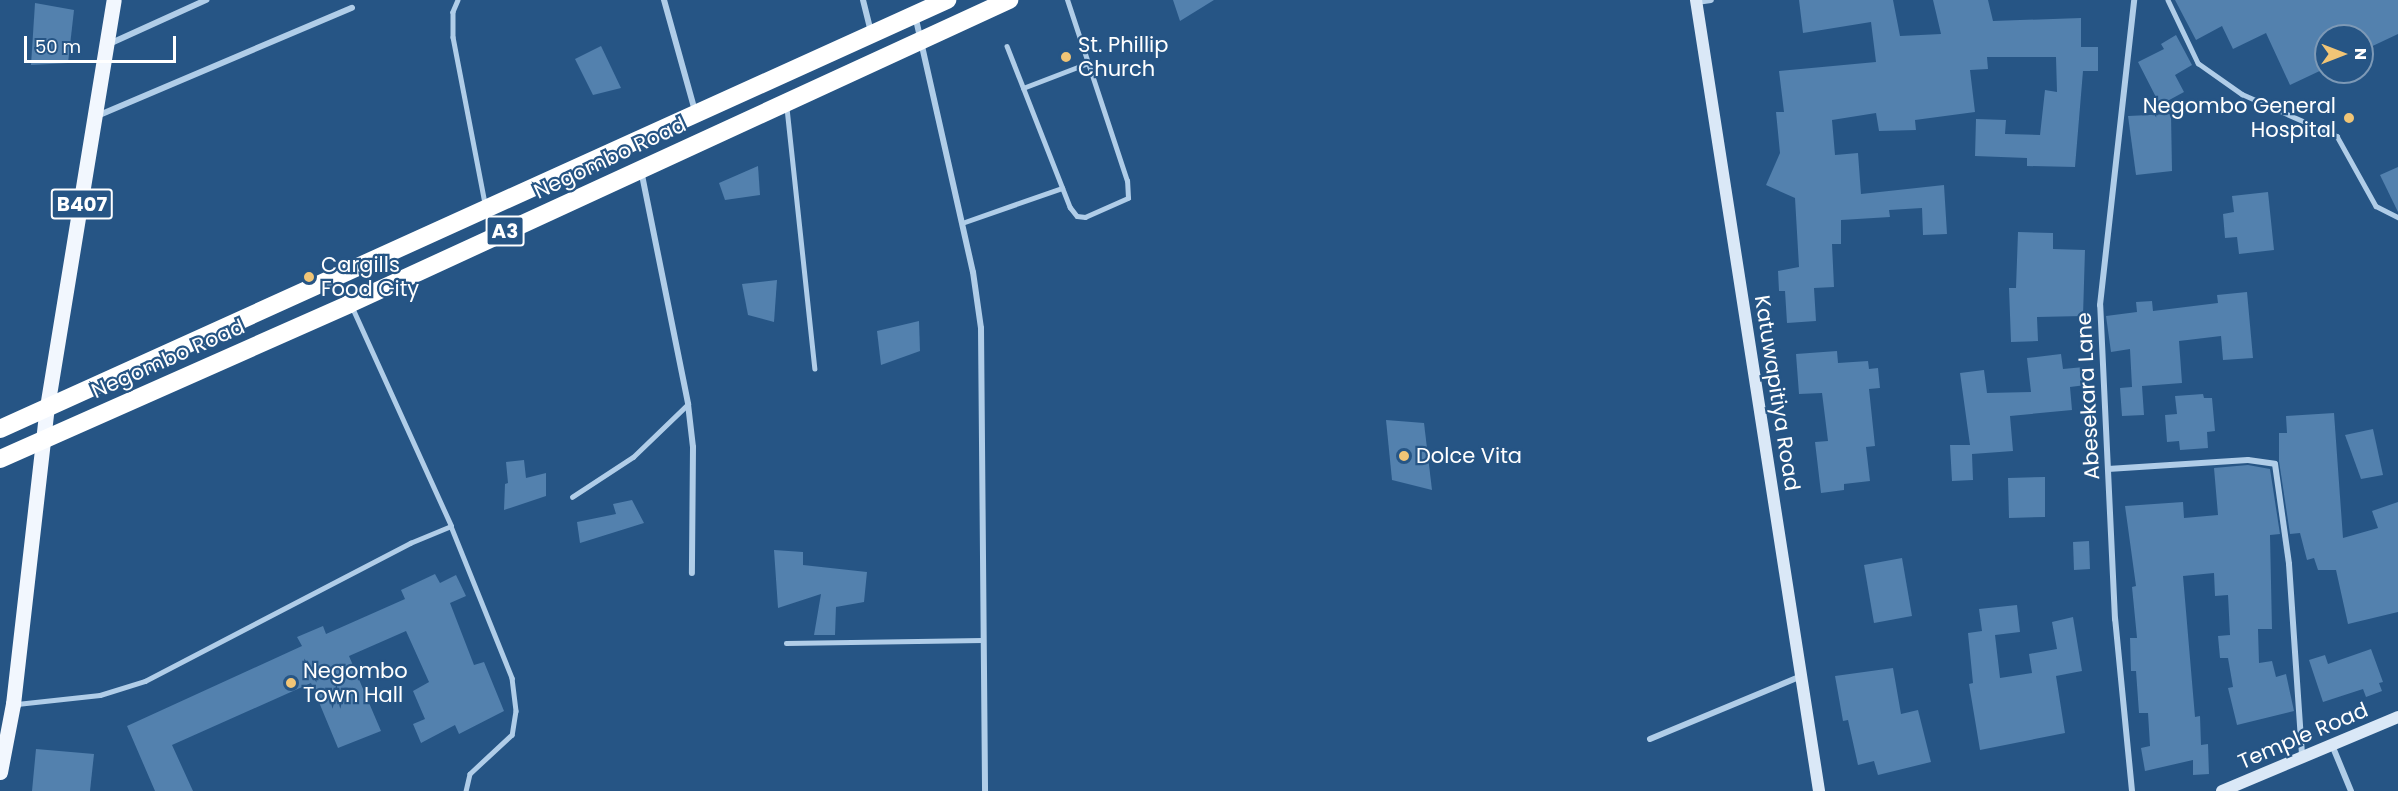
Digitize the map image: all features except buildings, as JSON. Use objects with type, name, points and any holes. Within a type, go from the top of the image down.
[{"type":"highway","name":"Negombo Road","points":[[0,429],[947,0]]},
{"type":"highway","name":"Negombo Road","points":[[0,459],[349,304],[1009,0]]},
{"type":"main road","name":"B407","points":[[47,407],[109,44],[114,0]]},
{"type":"main road","points":[[0,772],[13,704],[47,407]]},
{"type":"street","points":[[109,44],[206,0]]},
{"type":"street","points":[[664,0],[696,115]]},
{"type":"street","points":[[863,0],[872,34]]},
{"type":"street","points":[[1696,1],[1711,0]]},
{"type":"street","name":"Abesekara Lane","points":[[2132,791],[2115,619],[2100,305],[2134,0]]},
{"type":"street","name":"Katuwapitiya Road","points":[[1696,1],[1819,791]]},
{"type":"street","points":[[97,116],[352,8]]},
{"type":"street","points":[[915,15],[962,223],[981,328],[985,791]]},
{"type":"street","points":[[640,168],[688,404],[693,447],[692,573]]},
{"type":"street","points":[[2108,469],[2248,460],[2275,464],[2289,564],[2302,757]]},
{"type":"street","points":[[1650,739],[1801,676]]},
{"type":"street","name":"Temple Road","points":[[2222,791],[2398,717]]},
{"type":"street","points":[[2332,745],[2351,791]]},
{"type":"lane","points":[[458,0],[453,12],[453,37],[487,210]]},
{"type":"lane","points":[[1007,46],[1062,188],[1070,207],[1077,216],[1085,217],[1128,198],[1130,192],[1067,0]]},
{"type":"lane","points":[[2168,0],[2198,63],[2242,94],[2337,136],[2376,206],[2398,217]]},
{"type":"lane","points":[[1023,88],[1088,63]]},
{"type":"lane","points":[[786,102],[815,368]]},
{"type":"lane","points":[[962,223],[1062,188]]},
{"type":"lane","points":[[349,304],[451,526],[512,678],[516,711],[512,735],[470,774],[466,791]]},
{"type":"lane","points":[[572,497],[633,457],[688,404]]},
{"type":"lane","points":[[13,704],[100,695],[145,681],[410,543],[451,526]]},
{"type":"lane","points":[[786,643],[982,640]]},
{"type":"place","name":"St. Phillip Church","points":[[1066,57]]},
{"type":"place","name":"Negombo General Hospital","points":[[2349,118]]},
{"type":"place","name":"Cargills Food City","points":[[309,277]]},
{"type":"place","name":"Dolce Vita","points":[[1404,456]]},
{"type":"place","name":"Negombo Town Hall","points":[[291,683]]}]
